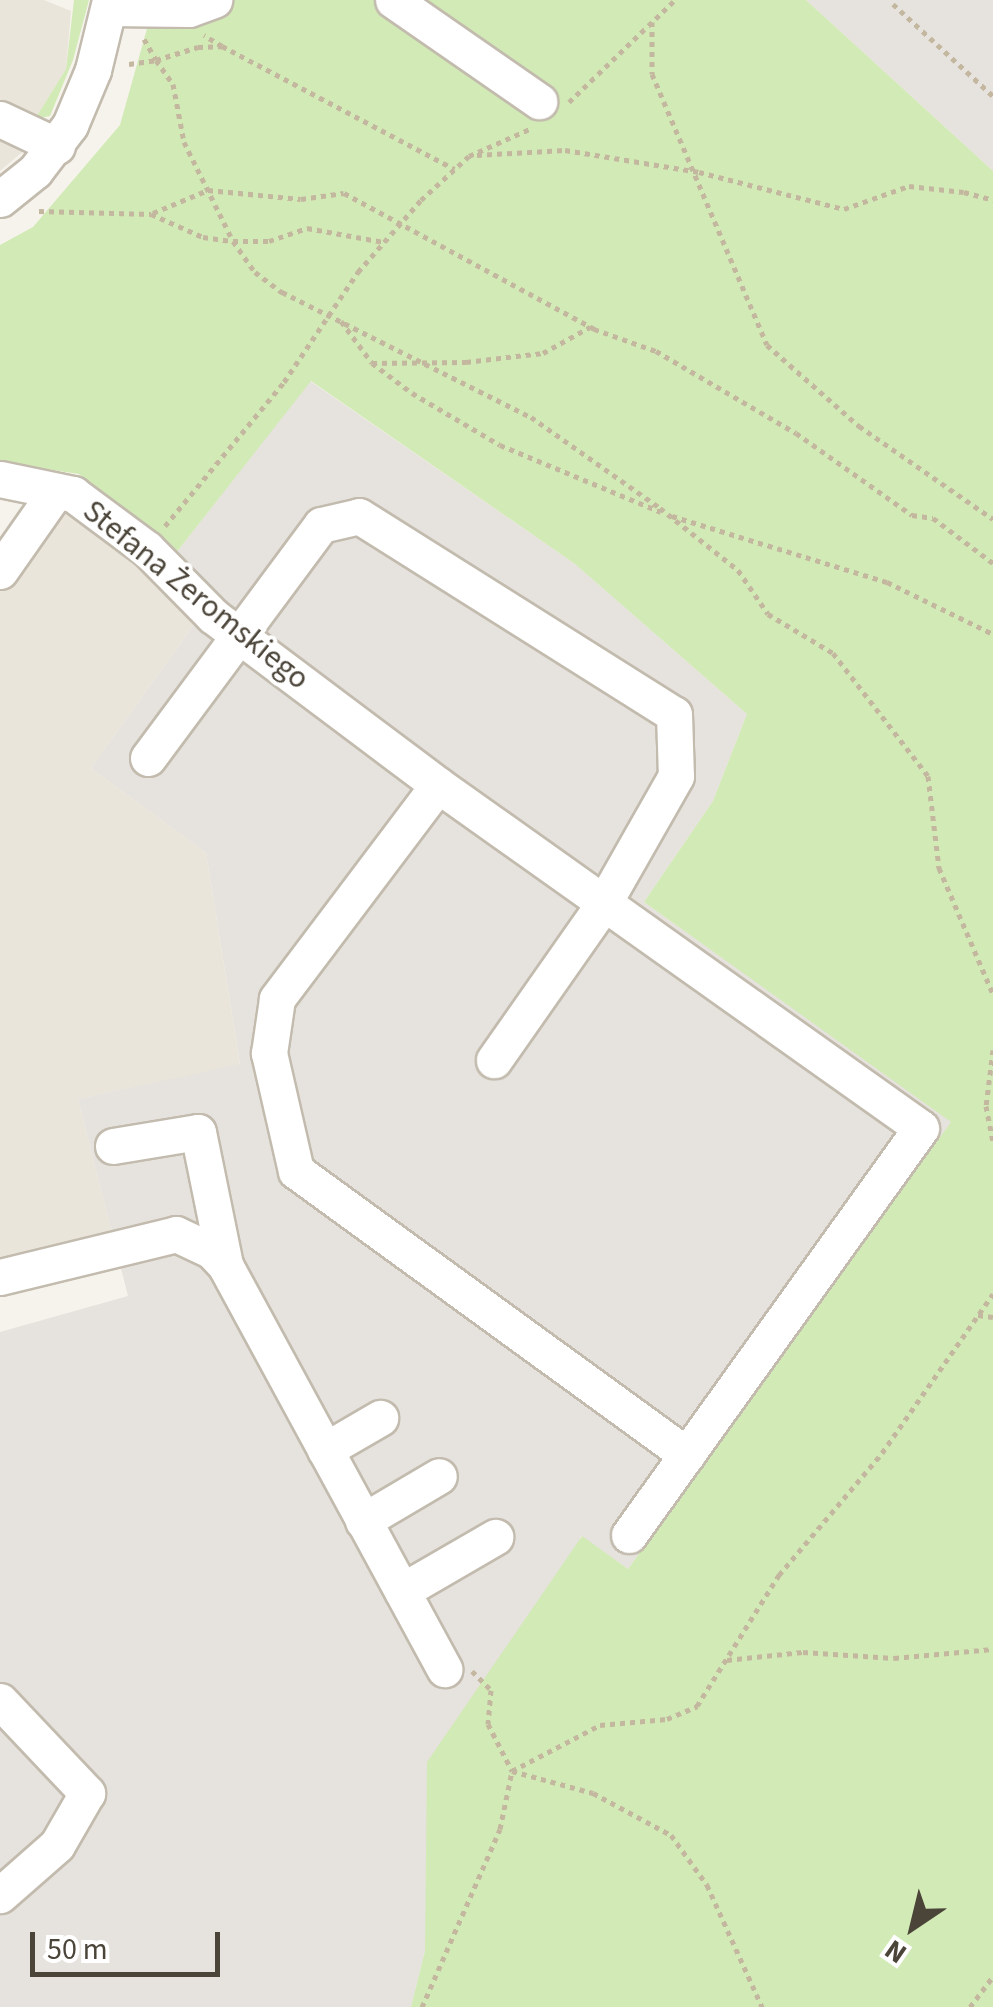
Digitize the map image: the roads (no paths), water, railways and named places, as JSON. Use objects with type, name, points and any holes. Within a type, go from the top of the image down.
[{"type":"street","points":[[0,199],[35,171],[57,146],[88,84],[109,4],[188,9],[214,0]]},
{"type":"street","points":[[393,0],[545,112]]},
{"type":"street","points":[[0,120],[57,146]]},
{"type":"street","name":"Stefana Żeromskiego","points":[[0,479],[73,494],[147,549],[213,616],[379,741],[920,1128],[686,1455]]},
{"type":"street","points":[[0,571],[56,490]]},
{"type":"street","points":[[148,758],[320,525],[358,516],[674,714],[676,776],[604,903],[494,1060]]},
{"type":"street","points":[[438,784],[278,999],[269,1053],[296,1171],[686,1455],[629,1535]]},
{"type":"street","points":[[113,1146],[198,1132],[225,1265]]},
{"type":"street","points":[[0,1277],[176,1234],[211,1250],[225,1265],[444,1669]]},
{"type":"street","points":[[325,1450],[380,1418]]},
{"type":"street","points":[[363,1521],[439,1476]]},
{"type":"street","points":[[402,1591],[495,1537]]},
{"type":"street","points":[[0,1701],[86,1793],[57,1846],[0,1896]]}]
